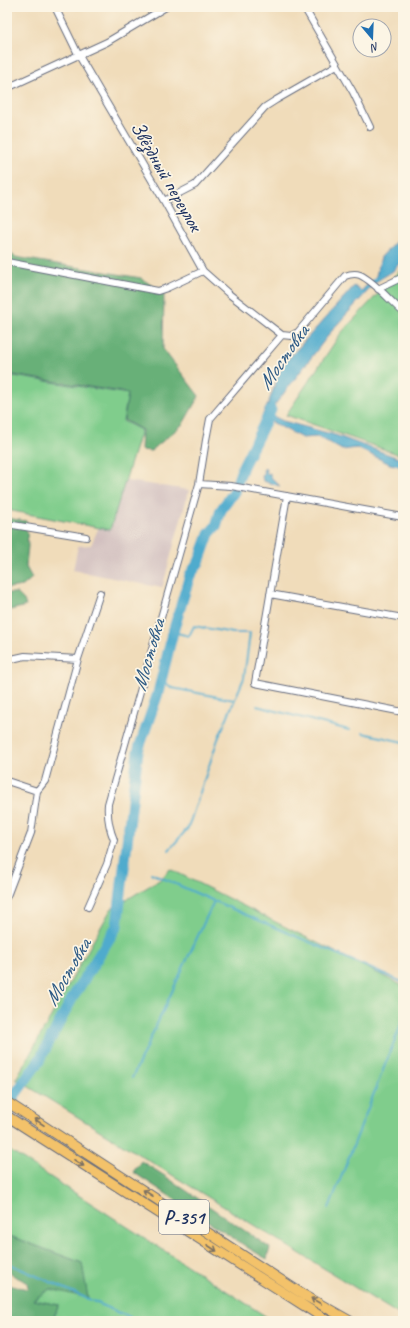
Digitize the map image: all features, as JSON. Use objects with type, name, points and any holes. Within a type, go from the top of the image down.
[{"type":"highway","name":"Р-351","points":[[7,1102],[304,1295],[350,1321]]},
{"type":"highway","name":"Р-351","points":[[9,1118],[328,1321]]},
{"type":"street","name":"Звёздный переулок","points":[[55,7],[78,54],[203,271],[229,294],[282,335]]},
{"type":"street","points":[[7,88],[78,54],[107,42],[166,7]]},
{"type":"street","points":[[304,7],[353,92],[370,127]]},
{"type":"street","points":[[164,201],[195,185],[265,107],[337,65]]},
{"type":"street","points":[[7,262],[158,291],[203,271]]},
{"type":"street","points":[[88,907],[107,864],[114,840],[107,817],[108,804],[200,484],[210,419],[282,335],[291,336],[298,332],[345,276],[350,274],[359,274],[377,287],[403,312]]},
{"type":"street","points":[[377,287],[403,277]]},
{"type":"street","points":[[200,484],[240,487],[403,517]]},
{"type":"street","points":[[287,496],[255,684],[403,712]]},
{"type":"street","points":[[7,524],[86,537]]},
{"type":"street","points":[[7,896],[31,833],[37,791],[45,781],[78,659],[100,593]]},
{"type":"street","points":[[270,594],[403,618]]},
{"type":"street","points":[[7,660],[25,656],[78,659]]},
{"type":"street","points":[[7,781],[37,791]]},
{"type":"shaded area","points":[[120,480],[189,490],[162,588],[73,570],[78,546],[91,545]]},
{"type":"green space","points":[[7,250],[15,257],[141,278],[164,294],[163,349],[199,396],[183,424],[151,451],[141,450],[142,430],[124,420],[128,393],[7,374]]},
{"type":"green space","points":[[403,267],[403,456],[286,415],[341,333]]},
{"type":"green space","points":[[7,375],[128,394],[123,421],[141,430],[110,530],[7,510]]},
{"type":"green space","points":[[7,518],[26,521],[28,546],[26,567],[32,578],[23,586],[9,588],[7,588]]},
{"type":"green space","points":[[7,593],[17,593],[24,600],[26,606],[7,611]]},
{"type":"green space","points":[[170,869],[403,986],[403,1317],[16,1079],[111,909],[161,879]]},
{"type":"green space","points":[[7,1149],[273,1321],[52,1321],[59,1305],[33,1300],[82,1263],[7,1235]]},
{"type":"green space","points":[[141,1161],[270,1248],[267,1259],[133,1172]]},
{"type":"green space","points":[[7,1235],[82,1263],[88,1298],[50,1289],[33,1300],[59,1305],[52,1321],[7,1321],[7,1285],[28,1289],[27,1282],[14,1276],[7,1269]]},
{"type":"water","points":[[403,234],[403,259],[393,271],[377,281],[334,328],[274,406],[271,415],[283,421],[335,435],[401,459],[403,460],[403,467],[390,464],[357,448],[342,450],[319,437],[302,438],[270,421],[265,423],[263,414],[282,366],[354,286],[361,291],[376,276],[381,257]]},
{"type":"water","points":[[265,467],[267,474],[270,473],[270,476],[280,486],[263,481],[262,476],[264,474],[263,471]]},
{"type":"waterway","name":"Мостовка","points":[[7,1106],[39,1061],[73,997],[117,926],[138,751],[158,693],[173,632],[190,575],[199,562],[209,534],[216,526],[221,510],[234,492],[243,466],[271,410]]},
{"type":"waterway","points":[[169,850],[188,828],[218,739],[244,678],[250,633],[233,633],[194,626],[189,636],[173,632]]},
{"type":"waterway","points":[[161,679],[172,688],[234,700]]},
{"type":"waterway","points":[[257,706],[349,730]]},
{"type":"waterway","points":[[363,733],[403,742]]},
{"type":"waterway","points":[[132,1078],[214,901],[151,873]]},
{"type":"waterway","points":[[214,901],[402,982]]},
{"type":"waterway","points":[[329,1208],[403,1019]]},
{"type":"waterway","points":[[7,1263],[138,1321]]}]
